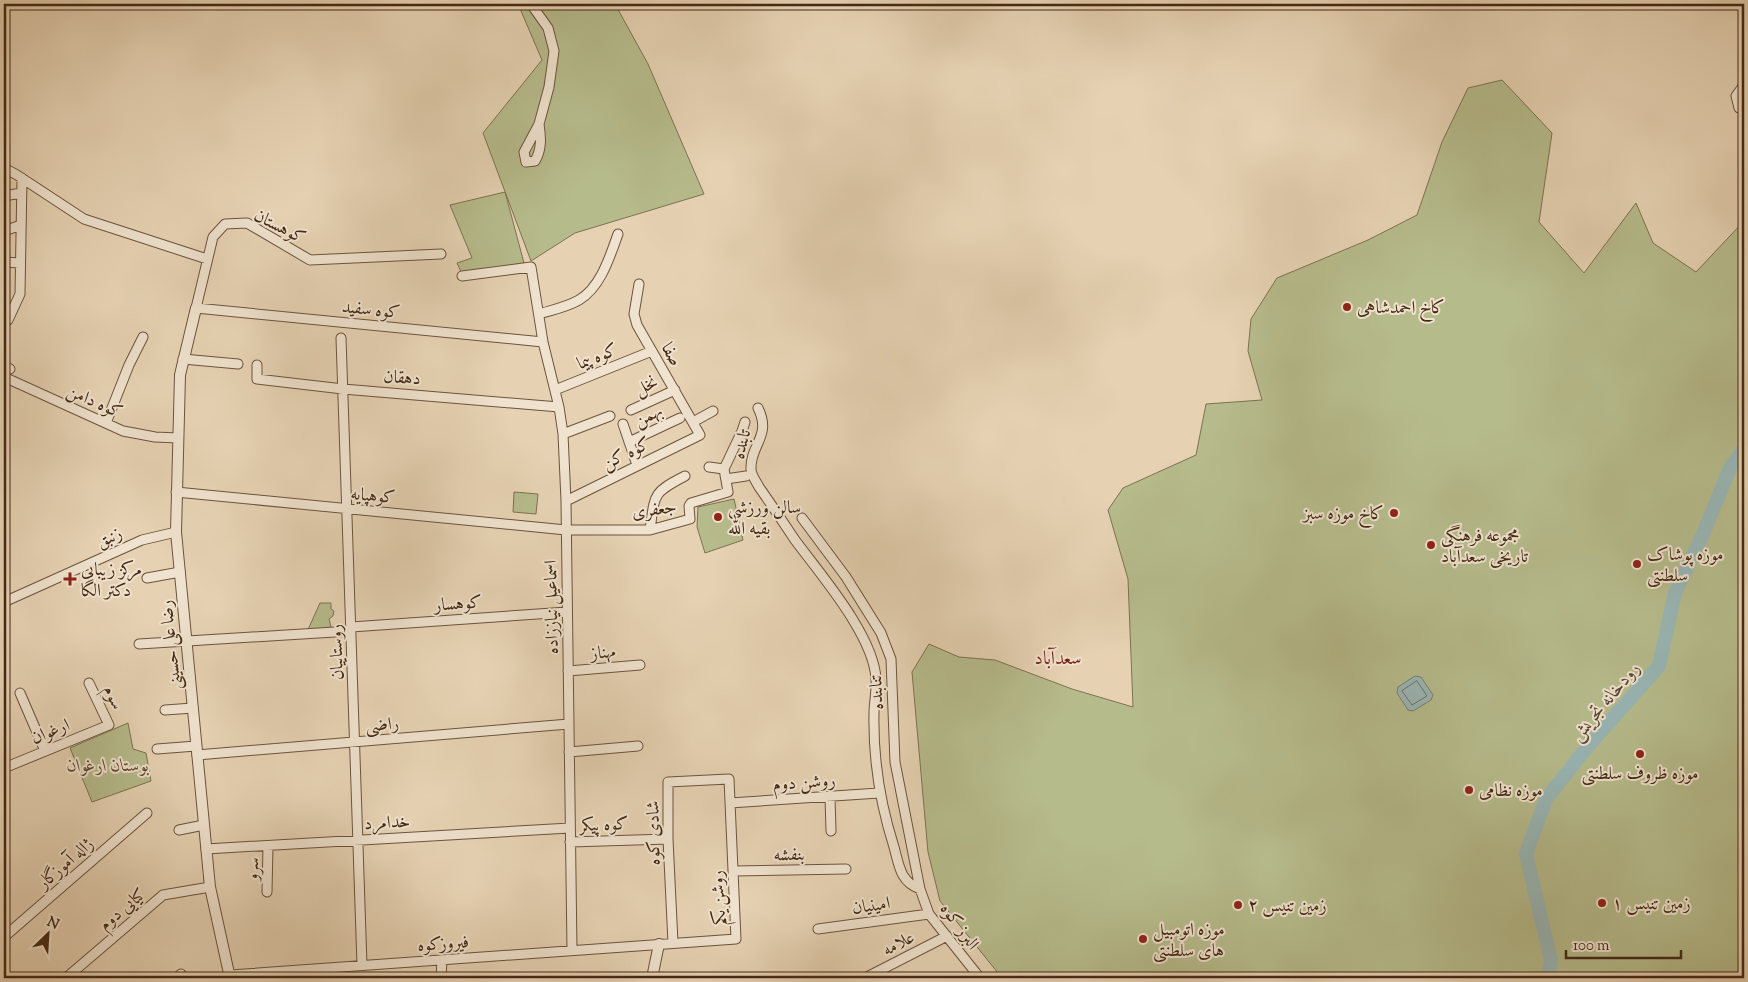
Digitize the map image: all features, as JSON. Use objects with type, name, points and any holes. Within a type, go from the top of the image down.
[{"type":"street","points":[[532,4],[548,28],[554,51],[549,87],[539,124]]},
{"type":"street","points":[[1739,108],[1736,96],[1744,85]]},
{"type":"street","points":[[4,168],[84,220],[207,259]]},
{"type":"street","points":[[4,323],[8,320],[20,294],[20,177]]},
{"type":"street","points":[[4,196],[21,193]]},
{"type":"street","name":"کوهستان","points":[[196,308],[213,236],[225,224],[247,223],[310,260],[441,254]]},
{"type":"street","points":[[4,231],[21,225]]},
{"type":"street","points":[[539,314],[580,300],[594,287],[609,258],[618,234]]},
{"type":"street","points":[[4,262],[20,263]]},
{"type":"street","name":"اسماعیل نیاززاده","points":[[462,276],[531,267],[543,342],[559,407],[563,434],[566,501],[572,950]]},
{"type":"street","name":"صفا","points":[[639,284],[634,314],[637,324],[700,435]]},
{"type":"street","name":"کوه سفید","points":[[196,308],[543,342]]},
{"type":"street","name":"رضا علی حسینی","points":[[196,308],[180,375],[176,532],[210,887],[230,976]]},
{"type":"street","points":[[106,423],[129,365],[143,337]]},
{"type":"street","name":"روستاییان","points":[[341,338],[362,965]]},
{"type":"street","name":"کوه پیما","points":[[555,390],[652,351]]},
{"type":"street","points":[[183,360],[238,364]]},
{"type":"street","name":"دهقان","points":[[257,365],[257,379],[343,389],[559,407]]},
{"type":"street","name":"کوه دامن","points":[[4,377],[122,431],[156,437],[178,438]]},
{"type":"street","name":"نخل","points":[[631,410],[675,390]]},
{"type":"street","name":"تابنده","points":[[758,408],[762,416],[763,427],[751,468],[759,487],[821,574],[867,644],[874,665],[876,679],[874,712],[876,770],[880,793],[902,876],[909,884],[920,889]]},
{"type":"street","points":[[693,422],[713,411]]},
{"type":"street","points":[[563,434],[610,416]]},
{"type":"street","name":"بهمن","points":[[629,442],[680,418]]},
{"type":"street","points":[[745,422],[724,469],[726,479],[746,476]]},
{"type":"street","points":[[623,424],[637,465]]},
{"type":"street","name":"کوه کن","points":[[566,501],[700,435]]},
{"type":"street","points":[[709,467],[724,469]]},
{"type":"street","points":[[650,530],[657,494],[665,486],[685,476]]},
{"type":"street","name":"جعفری","points":[[566,530],[650,530],[690,520],[689,506],[691,503],[728,492],[726,479]]},
{"type":"street","name":"کوهپایه","points":[[176,492],[566,530]]},
{"type":"street","name":"تنابنده","points":[[802,518],[846,577],[869,612],[881,633],[890,659],[895,762],[920,889]]},
{"type":"street","name":"زنبق","points":[[4,602],[142,540],[176,532]]},
{"type":"street","points":[[147,578],[180,572]]},
{"type":"street","name":"کوهسار","points":[[139,644],[186,642],[567,612]]},
{"type":"street","name":"مهناز","points":[[568,671],[640,665]]},
{"type":"street","name":"سوم","points":[[89,683],[109,725]]},
{"type":"street","points":[[20,693],[45,751]]},
{"type":"street","points":[[165,710],[193,708]]},
{"type":"street","name":"راضی","points":[[157,749],[197,750],[355,742],[569,724]]},
{"type":"street","name":"ارغوان","points":[[4,768],[109,725]]},
{"type":"street","points":[[569,752],[638,746]]},
{"type":"street","name":"روشن یکم","points":[[659,944],[736,939],[728,779]]},
{"type":"street","name":"شادی کوه","points":[[673,943],[668,838],[668,782],[728,779]]},
{"type":"street","name":"روشن دوم","points":[[730,803],[880,793]]},
{"type":"street","points":[[830,797],[831,831]]},
{"type":"street","name":"ژاله آموزگار","points":[[4,937],[147,814]]},
{"type":"street","points":[[179,830],[204,825]]},
{"type":"street","name":"خدامرد","points":[[206,850],[570,828]]},
{"type":"street","name":"کوه پیکر","points":[[570,842],[668,838]]},
{"type":"street","name":"سرو","points":[[267,892],[268,846]]},
{"type":"street","name":"بنفشه","points":[[733,871],[846,869]]},
{"type":"street","name":"کیایی دوم","points":[[66,978],[163,896],[210,887]]},
{"type":"street","name":"البرز کوه","points":[[920,889],[929,914],[980,978]]},
{"type":"street","name":"امینیان","points":[[818,929],[929,914]]},
{"type":"street","name":"علامه","points":[[864,978],[947,936]]},
{"type":"street","points":[[631,978],[652,978],[659,944]]},
{"type":"street","name":"فیروزکوه","points":[[230,976],[659,944]]},
{"type":"street","points":[[441,978],[442,960]]},
{"type":"green space","points":[[518,4],[615,4],[648,64],[704,194],[575,233],[531,261],[483,133],[542,60]]},
{"type":"green space","name":"مجموعه فرهنگی تاریخی سعدآباد","points":[[1502,80],[1552,133],[1539,222],[1584,273],[1636,203],[1653,243],[1696,272],[1744,221],[1744,978],[1002,978],[940,901],[928,852],[912,672],[929,644],[959,657],[995,660],[1072,689],[1133,707],[1128,579],[1108,510],[1123,488],[1196,455],[1206,404],[1262,400],[1248,351],[1251,319],[1277,278],[1368,240],[1417,215],[1442,142],[1468,88]]},
{"type":"green space","points":[[505,192],[524,263],[462,274],[457,263],[472,258],[450,205]]},
{"type":"green space","points":[[514,492],[538,494],[536,514],[513,512]]},
{"type":"green space","name":"سالن ورزشی بقیه الله","points":[[734,499],[743,540],[705,553],[697,527],[698,507]]},
{"type":"green space","points":[[320,603],[331,603],[331,609],[334,611],[333,616],[329,619],[331,627],[306,634]]},
{"type":"green space","name":"بوستان ارغوان","points":[[128,723],[133,749],[146,753],[151,781],[92,802],[70,748]]},
{"type":"water","points":[[1415,676],[1421,677],[1433,695],[1431,700],[1413,711],[1408,710],[1397,693],[1398,687]]},
{"type":"waterway","name":"رودخانه تجریش","points":[[1548,978],[1551,960],[1526,854],[1546,799],[1589,745],[1659,666],[1675,593],[1703,534],[1730,468],[1744,449]]},
{"type":"place","name":"کاخ احمدشاهی","points":[[1347,307]]},
{"type":"place","name":"کاخ موزه سبز","points":[[1394,513]]},
{"type":"place","name":"سالن ورزشی بقیه الله","points":[[718,517]]},
{"type":"place","name":"مجموعه فرهنگی تاریخی سعدآباد","points":[[1431,545]]},
{"type":"place","name":"موزه پوشاک سلطنتی","points":[[1637,564]]},
{"type":"place","name":"مرکز زیبایی دکتر الگا","points":[[70,579]]},
{"type":"place","name":"موزه ظروف سلطنتی","points":[[1640,754]]},
{"type":"place","name":"موزه نظامی","points":[[1469,790]]},
{"type":"place","name":"زمین تنیس ۱","points":[[1602,903]]},
{"type":"place","name":"زمین تنیس ۲","points":[[1238,905]]},
{"type":"place","name":"موزه اتومبیل های سلطنتی","points":[[1143,939]]},
{"type":"district","name":"سعدآباد","points":[[1058,657]]}]
